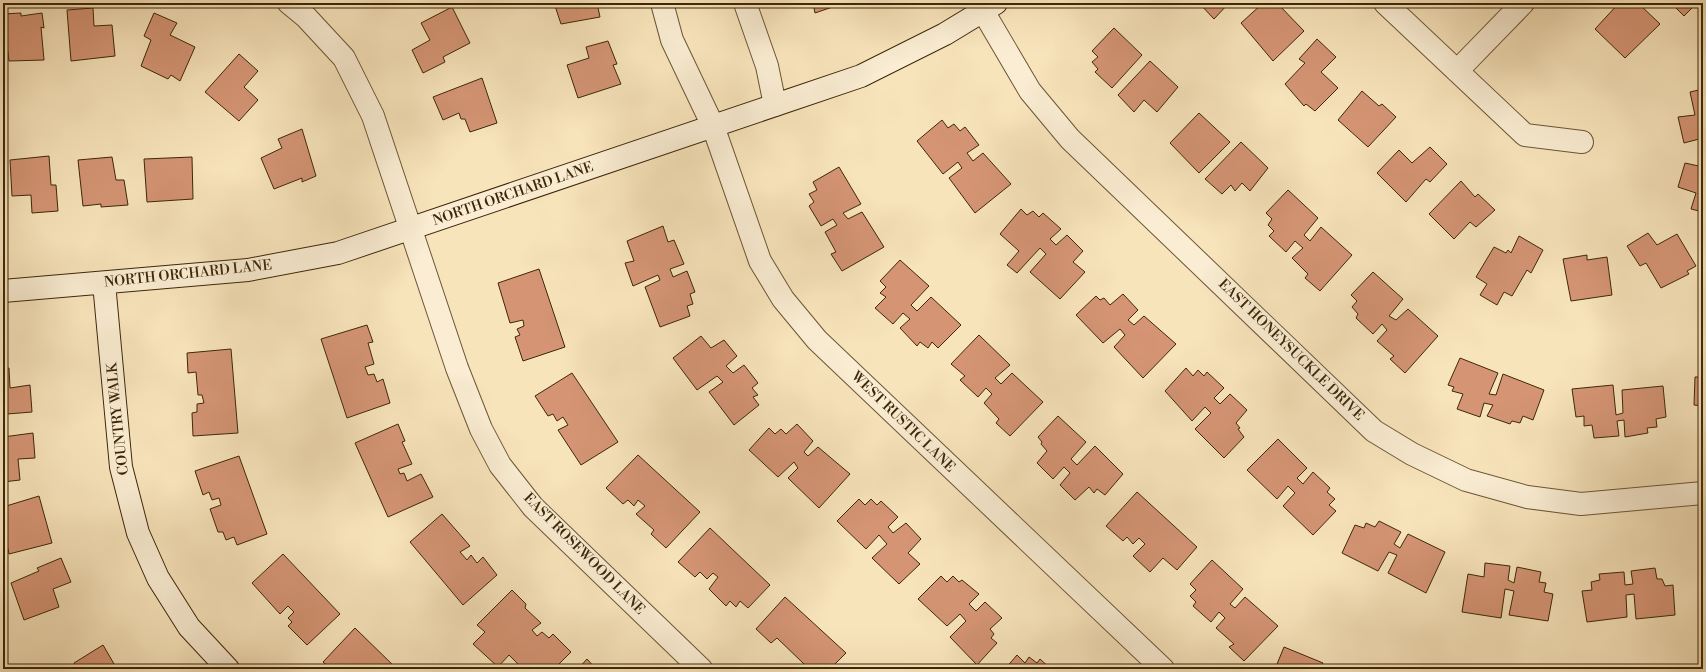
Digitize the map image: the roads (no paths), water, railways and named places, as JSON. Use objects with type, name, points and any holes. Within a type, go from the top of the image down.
[{"type":"street","name":"EAST ROSEWOOD LANE","points":[[289,3],[306,17],[344,58],[373,116],[457,368],[481,429],[500,466],[533,507],[699,668]]},
{"type":"street","name":"WEST RUSTIC LANE","points":[[662,3],[672,40],[713,126],[760,261],[783,299],[817,340],[1163,669]]},
{"type":"street","points":[[745,3],[767,66],[776,105]]},
{"type":"street","points":[[1385,3],[1525,134],[1582,142]]},
{"type":"street","points":[[1457,71],[1523,3]]},
{"type":"street","name":"NORTH ORCHARD LANE","points":[[3,291],[248,270],[338,253],[861,76],[945,34],[990,7]]},
{"type":"street","name":"EAST HONEYSUCKLE DRIVE","points":[[990,7],[1030,91],[1070,139],[1374,431],[1412,454],[1466,480],[1527,497],[1581,504],[1703,493]]},
{"type":"street","name":"COUNTRY WALK","points":[[104,283],[121,467],[138,533],[158,578],[189,628],[228,669]]}]
